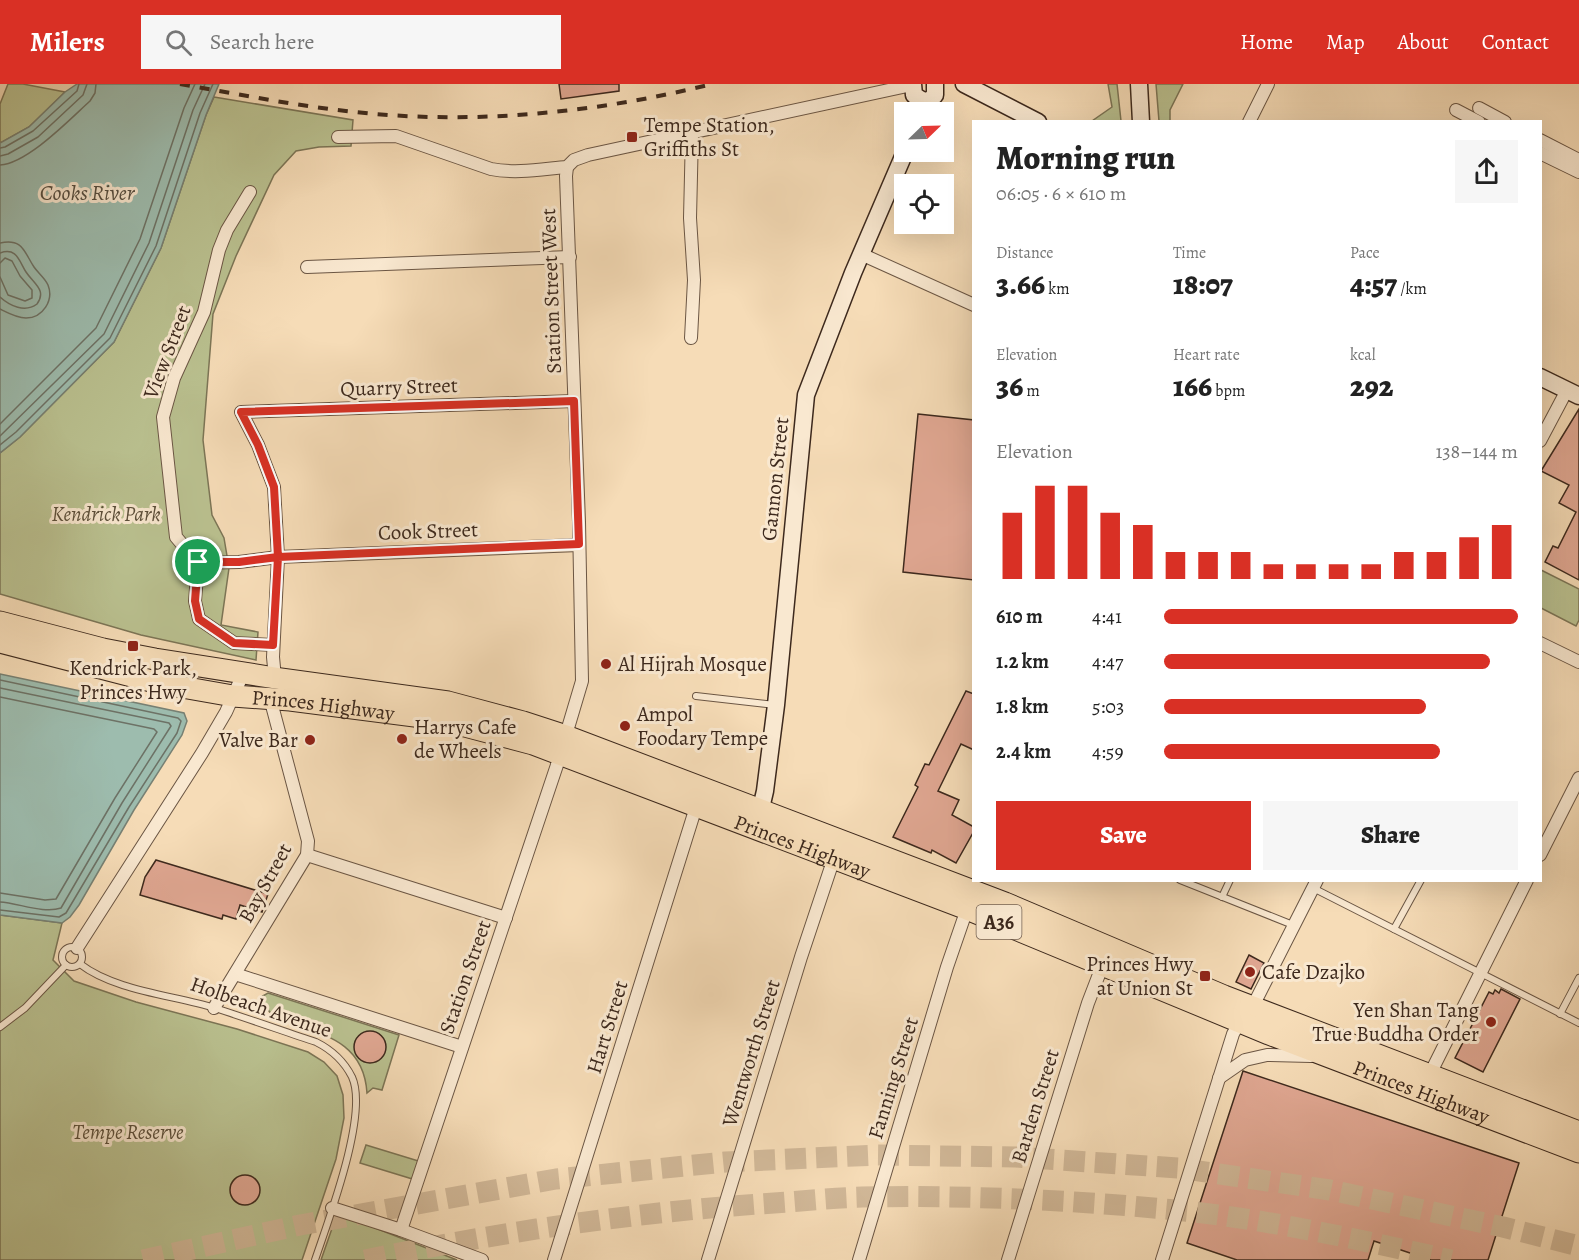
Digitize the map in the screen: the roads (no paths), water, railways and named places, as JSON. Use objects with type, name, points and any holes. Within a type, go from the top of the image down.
[{"type":"highway","name":"Princes Highway","points":[[0,622],[103,649],[243,674],[272,688],[563,745],[758,820],[1005,903],[1246,1014],[1336,1059],[1579,1152]]},
{"type":"highway","name":"Princes Highway","points":[[0,642],[159,683],[233,696],[272,688]]},
{"type":"highway","name":"Princes Highway","points":[[563,745],[696,807],[758,820],[834,858],[1103,964],[1430,1074],[1579,1132]]},
{"type":"street","points":[[927,102],[935,95],[935,84]]},
{"type":"street","points":[[964,84],[1034,120]]},
{"type":"street","points":[[1250,120],[1268,84]]},
{"type":"street","points":[[338,137],[396,135],[501,171],[567,167],[580,157],[913,85],[914,95],[918,102]]},
{"type":"street","points":[[1134,120],[1139,92]]},
{"type":"street","points":[[1139,92],[1141,120]]},
{"type":"street","points":[[1479,108],[1501,120]]},
{"type":"street","points":[[1456,110],[1475,120]]},
{"type":"street","points":[[691,338],[694,280],[690,218],[692,133]]},
{"type":"street","points":[[1542,141],[1579,160]]},
{"type":"street","points":[[1542,154],[1579,172]]},
{"type":"street","name":"Gannon Street","points":[[758,820],[776,705],[806,395],[861,254],[901,162]]},
{"type":"street","name":"Station Street West","points":[[563,745],[582,681],[567,167]]},
{"type":"street","name":"View Street","points":[[198,562],[176,537],[163,417],[174,378],[204,312],[219,250],[227,230],[250,192]]},
{"type":"street","points":[[861,254],[972,303]]},
{"type":"street","points":[[307,267],[570,257]]},
{"type":"street","points":[[1542,378],[1573,393],[1542,438]]},
{"type":"street","name":"Quarry Street","points":[[248,426],[241,412],[574,401]]},
{"type":"street","name":"Bay Street","points":[[214,1008],[307,855],[308,842],[272,688],[278,557],[274,487],[248,426]]},
{"type":"street","name":"Cook Street","points":[[278,557],[579,544]]},
{"type":"street","points":[[273,645],[234,643],[199,619],[195,601],[198,562],[239,562],[278,557]]},
{"type":"street","points":[[1542,644],[1579,662]]},
{"type":"street","points":[[77,948],[202,753],[226,712],[243,674]]},
{"type":"street","name":"Station Street","points":[[401,1230],[563,745]]},
{"type":"street","points":[[1542,851],[1579,778]]},
{"type":"street","name":"Hart Street","points":[[554,1260],[696,807]]},
{"type":"street","points":[[307,855],[506,918]]},
{"type":"street","name":"Wentworth Street","points":[[708,1260],[801,957],[834,858]]},
{"type":"street","points":[[1430,1074],[1526,882]]},
{"type":"street","points":[[1162,1260],[1233,1034],[1246,1014],[1315,884]]},
{"type":"street","name":"Fanning Street","points":[[859,1260],[947,967],[968,909]]},
{"type":"street","name":"Barden Street","points":[[1008,1260],[1088,1003],[1103,964]]},
{"type":"street","points":[[235,974],[462,1047]]},
{"type":"street","points":[[1219,1078],[1245,1060],[1267,1055],[1301,1055],[1336,1059]]},
{"type":"street","points":[[331,1213],[401,1230],[483,1260]]},
{"type":"lane","points":[[696,696],[776,705]]},
{"type":"lane","points":[[1185,882],[1294,926]]},
{"type":"lane","points":[[1222,897],[1229,882]]},
{"type":"lane","points":[[1394,929],[1420,882]]},
{"type":"lane","points":[[1315,884],[1394,929],[1579,1023]]},
{"type":"lane","points":[[70,947],[77,948],[82,954],[80,964],[75,967],[66,966],[62,957],[64,951],[70,947]]},
{"type":"lane","name":"Holbeach Avenue","points":[[80,964],[92,973],[135,988],[214,1008],[316,1042],[330,1049],[340,1059],[353,1078],[356,1099],[355,1120],[341,1182],[315,1260]]},
{"type":"lane","points":[[0,1027],[25,1008],[66,966]]},
{"type":"lane","points":[[1560,1014],[1579,978]]},
{"type":"water","name":"Cooks River","points":[[77,84],[219,84],[206,115],[161,248],[114,342],[20,437],[0,453],[0,143],[29,127],[65,92]]},
{"type":"water","points":[[0,674],[184,713],[187,721],[182,735],[134,810],[79,905],[62,923],[0,915]]},
{"type":"tunnel","points":[[143,1260],[300,1225],[556,1179],[725,1162],[877,1155],[1016,1157],[1178,1168],[1330,1190],[1503,1227],[1579,1246]]},
{"type":"tunnel","points":[[365,1260],[568,1224],[722,1207],[862,1197],[979,1198],[1136,1206],[1245,1219],[1451,1260]]},
{"type":"railway","points":[[180,84],[267,100],[355,112],[445,117],[535,114],[579,109],[712,84]]},
{"type":"place","name":"Tempe Station, Griffiths St","points":[[632,137]]},
{"type":"place","name":"Kendrick Park, Princes Hwy","points":[[133,646]]},
{"type":"place","name":"Al Hijrah Mosque","points":[[606,664]]},
{"type":"place","name":"Ampol Foodary Tempe","points":[[625,726]]},
{"type":"place","name":"Harrys Cafe de Wheels","points":[[402,739]]},
{"type":"place","name":"Valve Bar","points":[[310,740]]},
{"type":"place","name":"Cafe Dzajko","points":[[1250,972]]},
{"type":"place","name":"Princes Hwy at Union St","points":[[1205,976]]},
{"type":"place","name":"Yen Shan Tang True Buddha Order","points":[[1491,1022]]},
{"type":"park label","name":"Kendrick Park","points":[[106,514]]},
{"type":"park label","name":"Tempe Reserve","points":[[128,1132]]}]
